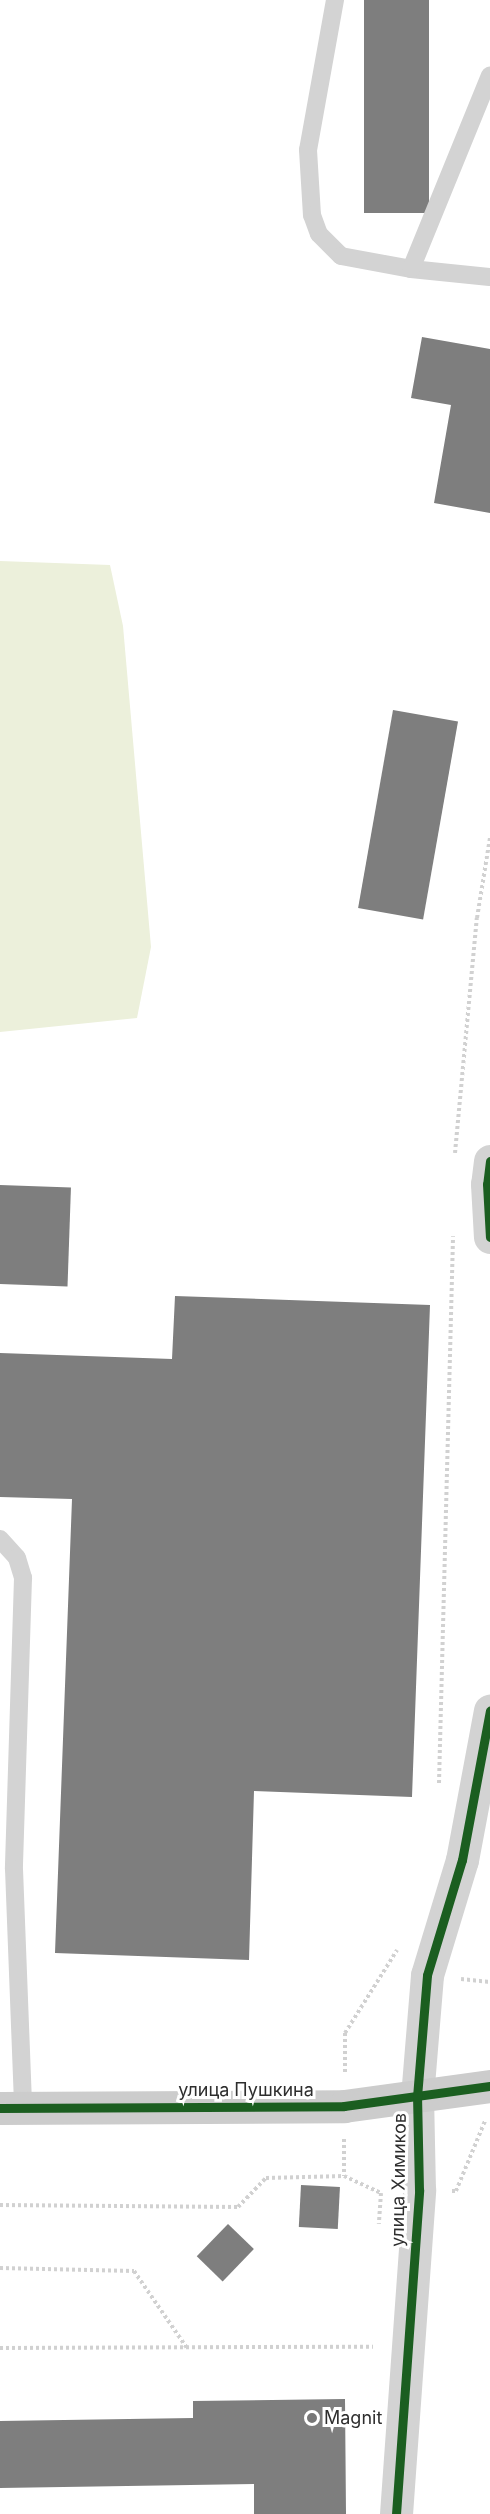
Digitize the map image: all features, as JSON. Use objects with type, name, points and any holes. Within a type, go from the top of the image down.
[{"type":"street","points":[[490,1161],[487,1184],[490,1237]]},
{"type":"street","name":"улица Химиков","points":[[396,2514],[419,2190],[417,2097],[427,1975],[462,1860],[490,1711]]},
{"type":"street","name":"улица Пушкина","points":[[12,2108],[344,2106],[490,2086]]},
{"type":"lane","points":[[335,0],[308,150],[312,214],[319,234],[341,256],[411,269],[490,277]]},
{"type":"lane","points":[[411,269],[490,75]]},
{"type":"lane","points":[[0,1539],[17,1558],[23,1578],[14,1869],[12,2108]]},
{"type":"path","points":[[455,1157],[476,930],[490,838]]},
{"type":"path","points":[[439,1792],[453,1229]]},
{"type":"path","points":[[344,2176],[345,2033],[401,1944]]},
{"type":"path","points":[[0,2205],[238,2207],[266,2178],[344,2176],[381,2193],[379,2228]]},
{"type":"path","points":[[0,2268],[134,2271],[187,2348]]},
{"type":"path","points":[[372,2359],[373,2335]]},
{"type":"path","points":[[0,2348],[373,2347]]},
{"type":"shaded area","points":[[0,561],[110,565],[123,626],[151,947],[137,1018],[0,1032]]},
{"type":"building","points":[[364,0],[429,0],[429,213],[364,213]]},
{"type":"building","points":[[422,337],[490,349],[490,513],[434,503],[451,405],[411,398]]},
{"type":"building","points":[[393,710],[458,721],[423,919],[358,908]]},
{"type":"building","points":[[0,1185],[71,1187],[68,1286],[0,1284]]},
{"type":"building","points":[[175,1296],[430,1305],[412,1797],[254,1791],[249,1960],[55,1953],[72,1499],[0,1497],[0,1353],[172,1359]]},
{"type":"building","points":[[301,2185],[340,2187],[338,2229],[299,2227]]},
{"type":"building","points":[[228,2224],[254,2249],[223,2281],[197,2256]]},
{"type":"building","points":[[345,2399],[346,2514],[254,2514],[254,2484],[0,2488],[0,2421],[193,2418],[193,2401]]},
{"type":"cycle path","points":[[490,1161],[487,1184],[490,1237]]},
{"type":"cycle path","points":[[396,2514],[419,2190],[417,2097],[427,1975],[462,1860],[490,1711]]},
{"type":"cycle path","points":[[0,2108],[344,2106],[490,2086]]},
{"type":"place","name":"Magnit","points":[[312,2418]]}]
